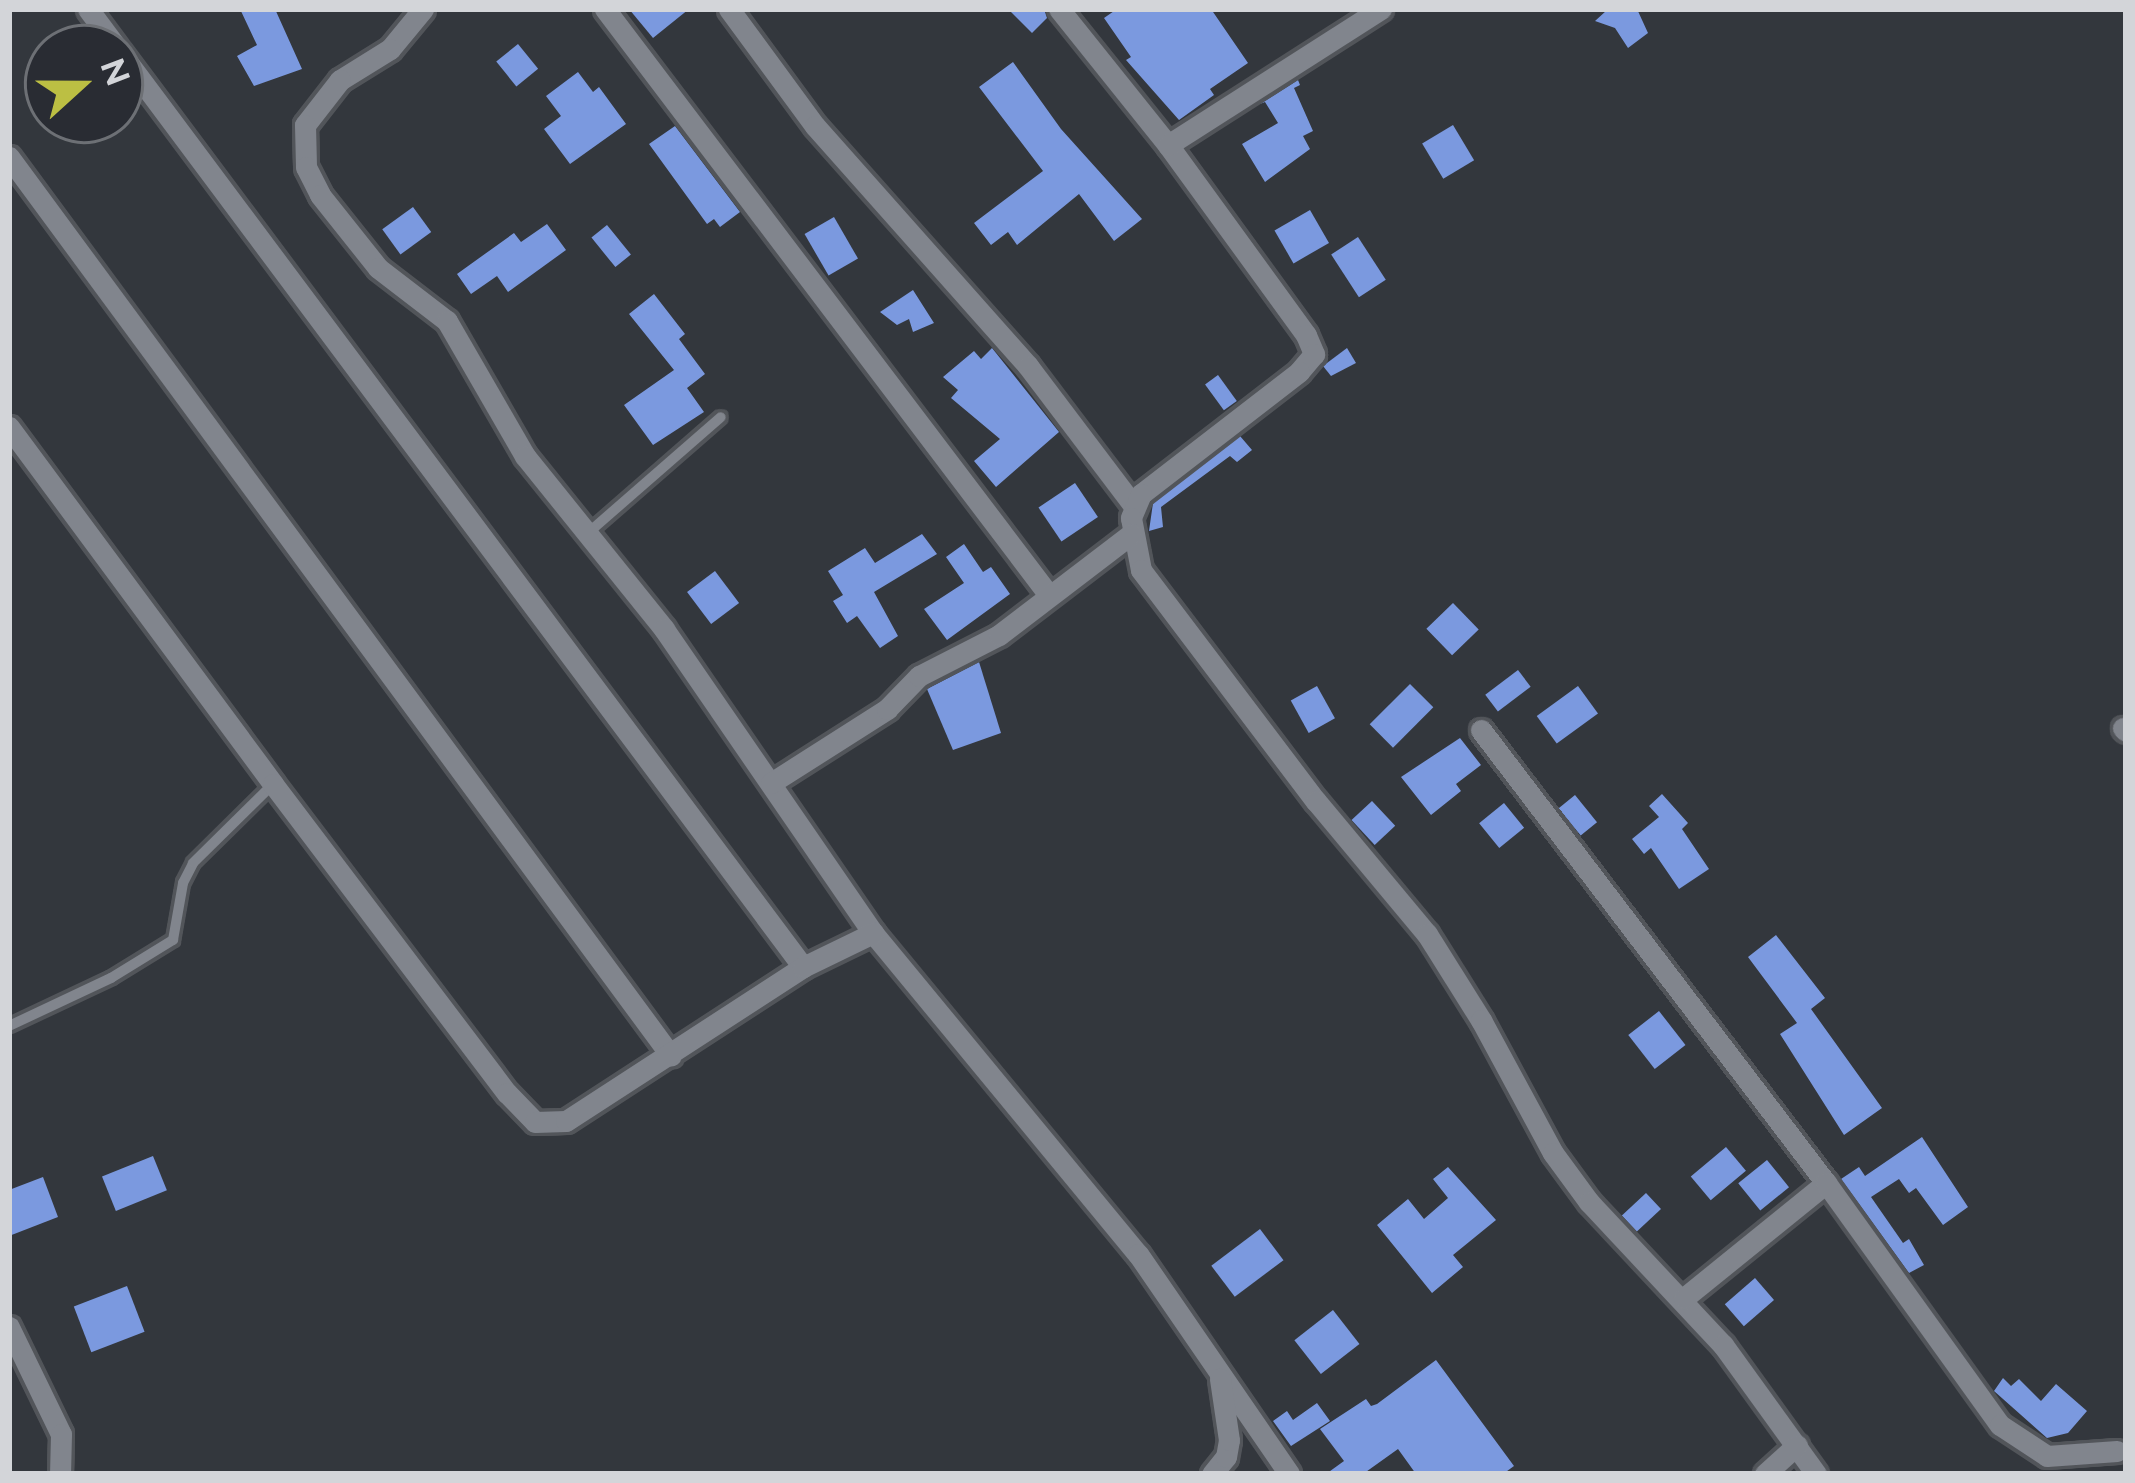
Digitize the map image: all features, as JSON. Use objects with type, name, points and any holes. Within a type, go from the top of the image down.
[{"type":"street","points":[[423,9],[390,49],[340,80],[305,125],[306,167],[334,218],[378,268],[447,321],[496,413],[664,629],[873,933],[1082,1182],[1289,1474]]},
{"type":"street","points":[[605,9],[1048,593]]},
{"type":"street","points":[[1059,9],[1168,145],[1313,353],[1299,372],[1154,482],[1134,506],[1131,534],[1141,570],[1316,801],[1426,934],[1552,1153],[1589,1202],[1684,1298],[1816,1474]]},
{"type":"street","points":[[1168,145],[1382,9]]},
{"type":"street","points":[[741,14],[815,126],[1028,366],[1134,506]]},
{"type":"street","points":[[144,85],[803,967]]},
{"type":"street","points":[[9,157],[671,1056]]},
{"type":"street","points":[[9,427],[507,1094],[535,1122],[566,1121],[803,967],[873,933]]},
{"type":"street","points":[[772,783],[887,709],[919,676],[999,635],[1131,534]]},
{"type":"street","points":[[1481,730],[1826,1183],[2000,1425],[2048,1456],[2117,1451]]},
{"type":"street","points":[[1684,1298],[1826,1183]]},
{"type":"street","points":[[9,1327],[61,1434],[60,1474]]},
{"type":"street","points":[[1212,1474],[1226,1457],[1229,1440],[1220,1372]]},
{"type":"street","points":[[1765,1474],[1797,1445]]},
{"type":"lane","points":[[588,533],[721,417]]},
{"type":"lane","points":[[9,1026],[111,978],[173,940],[183,883],[193,862],[273,784]]},
{"type":"building","points":[[240,9],[275,9],[302,69],[254,86],[237,56],[257,45]]},
{"type":"building","points":[[629,9],[689,9],[653,38]]},
{"type":"building","points":[[1008,9],[1044,9],[1047,18],[1032,33]]},
{"type":"building","points":[[1117,9],[1211,9],[1248,63],[1210,89],[1214,95],[1179,120],[1126,60],[1131,57],[1104,18]]},
{"type":"building","points":[[1637,9],[1648,33],[1628,48],[1615,28],[1595,21],[1606,11]]},
{"type":"building","points":[[518,44],[538,69],[516,86],[496,62]]},
{"type":"building","points":[[1013,62],[1061,129],[1142,219],[1114,241],[1079,194],[1017,245],[1008,232],[991,245],[974,223],[1043,171],[979,87]]},
{"type":"building","points":[[578,72],[593,92],[599,87],[626,124],[570,164],[544,129],[561,116],[546,96]]},
{"type":"building","points":[[1298,80],[1300,85],[1294,88],[1313,131],[1303,136],[1310,149],[1265,182],[1242,144],[1278,123],[1265,102],[1260,104]]},
{"type":"building","points":[[1453,125],[1474,160],[1443,179],[1422,144]]},
{"type":"building","points":[[675,126],[740,212],[720,227],[714,219],[707,224],[649,144]]},
{"type":"building","points":[[413,207],[431,232],[400,254],[382,229]]},
{"type":"building","points":[[1310,210],[1329,243],[1293,263],[1274,230]]},
{"type":"building","points":[[834,217],[858,259],[829,276],[805,234]]},
{"type":"building","points":[[547,224],[566,250],[508,292],[497,276],[471,294],[457,274],[514,233],[521,242]]},
{"type":"building","points":[[607,225],[631,255],[615,267],[591,238]]},
{"type":"building","points":[[1358,237],[1386,280],[1359,297],[1331,254]]},
{"type":"building","points":[[913,290],[934,323],[913,332],[909,319],[897,325],[880,312]]},
{"type":"building","points":[[654,294],[685,334],[679,339],[705,374],[687,388],[704,412],[653,445],[624,405],[674,370],[629,314]]},
{"type":"building","points":[[992,348],[1059,432],[996,487],[974,461],[1000,439],[951,398],[958,390],[943,377],[974,351],[981,359]]},
{"type":"building","points":[[1347,348],[1356,363],[1331,376],[1323,366]]},
{"type":"building","points":[[1218,375],[1237,401],[1224,410],[1205,384]]},
{"type":"building","points":[[1240,436],[1252,450],[1237,462],[1230,456],[1161,507],[1163,527],[1149,531],[1153,503]]},
{"type":"building","points":[[1075,483],[1098,517],[1061,542],[1039,508]]},
{"type":"building","points":[[922,534],[937,554],[874,592],[898,636],[880,648],[857,616],[847,623],[833,601],[843,595],[828,571],[865,548],[875,563]]},
{"type":"building","points":[[964,544],[983,572],[991,567],[1010,594],[947,640],[924,609],[964,583],[946,557]]},
{"type":"building","points":[[715,571],[739,603],[711,624],[687,592]]},
{"type":"building","points":[[1453,603],[1479,630],[1452,655],[1426,629]]},
{"type":"building","points":[[979,662],[1001,733],[953,750],[927,689]]},
{"type":"building","points":[[1518,670],[1531,687],[1498,711],[1485,695]]},
{"type":"building","points":[[1410,684],[1433,707],[1393,748],[1370,724]]},
{"type":"building","points":[[1317,686],[1335,718],[1309,733],[1291,701]]},
{"type":"building","points":[[1578,686],[1598,714],[1557,743],[1537,716]]},
{"type":"building","points":[[1460,738],[1481,765],[1456,784],[1461,791],[1431,815],[1401,777]]},
{"type":"building","points":[[1662,794],[1688,823],[1682,829],[1709,869],[1679,889],[1651,848],[1644,854],[1632,839],[1659,817],[1649,806]]},
{"type":"building","points":[[1575,795],[1597,822],[1581,835],[1559,808]]},
{"type":"building","points":[[1372,801],[1395,826],[1375,845],[1352,820]]},
{"type":"building","points":[[1504,803],[1524,828],[1499,848],[1479,823]]},
{"type":"building","points":[[1776,935],[1825,998],[1811,1009],[1882,1108],[1844,1135],[1780,1034],[1797,1023],[1748,957]]},
{"type":"building","points":[[1659,1011],[1685,1045],[1655,1069],[1628,1035]]},
{"type":"building","points":[[1922,1137],[1968,1207],[1943,1225],[1916,1188],[1909,1193],[1899,1179],[1871,1197],[1903,1243],[1909,1239],[1924,1265],[1909,1273],[1841,1179],[1859,1167],[1865,1176]]},
{"type":"building","points":[[1726,1147],[1746,1171],[1711,1200],[1691,1177]]},
{"type":"building","points":[[153,1156],[167,1190],[116,1211],[102,1177]]},
{"type":"building","points":[[1767,1160],[1789,1187],[1760,1210],[1738,1183]]},
{"type":"building","points":[[1448,1167],[1496,1220],[1453,1255],[1463,1267],[1432,1293],[1377,1225],[1408,1199],[1424,1219],[1448,1198],[1433,1179]]},
{"type":"building","points":[[43,1177],[58,1217],[9,1236],[9,1190]]},
{"type":"building","points":[[1646,1193],[1661,1209],[1637,1232],[1622,1216]]},
{"type":"building","points":[[1260,1229],[1283,1260],[1235,1297],[1211,1266]]},
{"type":"building","points":[[1755,1278],[1774,1300],[1744,1326],[1725,1304]]},
{"type":"building","points":[[127,1286],[145,1332],[91,1352],[74,1306]]},
{"type":"building","points":[[1333,1310],[1359,1344],[1321,1374],[1294,1340]]},
{"type":"building","points":[[1436,1360],[1514,1466],[1503,1474],[1416,1474],[1398,1449],[1363,1474],[1326,1474],[1344,1461],[1320,1429],[1366,1399],[1371,1406],[1377,1404]]},
{"type":"building","points":[[2003,1378],[2011,1386],[2019,1379],[2041,1401],[2056,1384],[2087,1411],[2068,1433],[2047,1438],[1994,1391]]},
{"type":"building","points":[[1317,1403],[1330,1421],[1291,1446],[1273,1421],[1287,1411],[1293,1420]]}]
